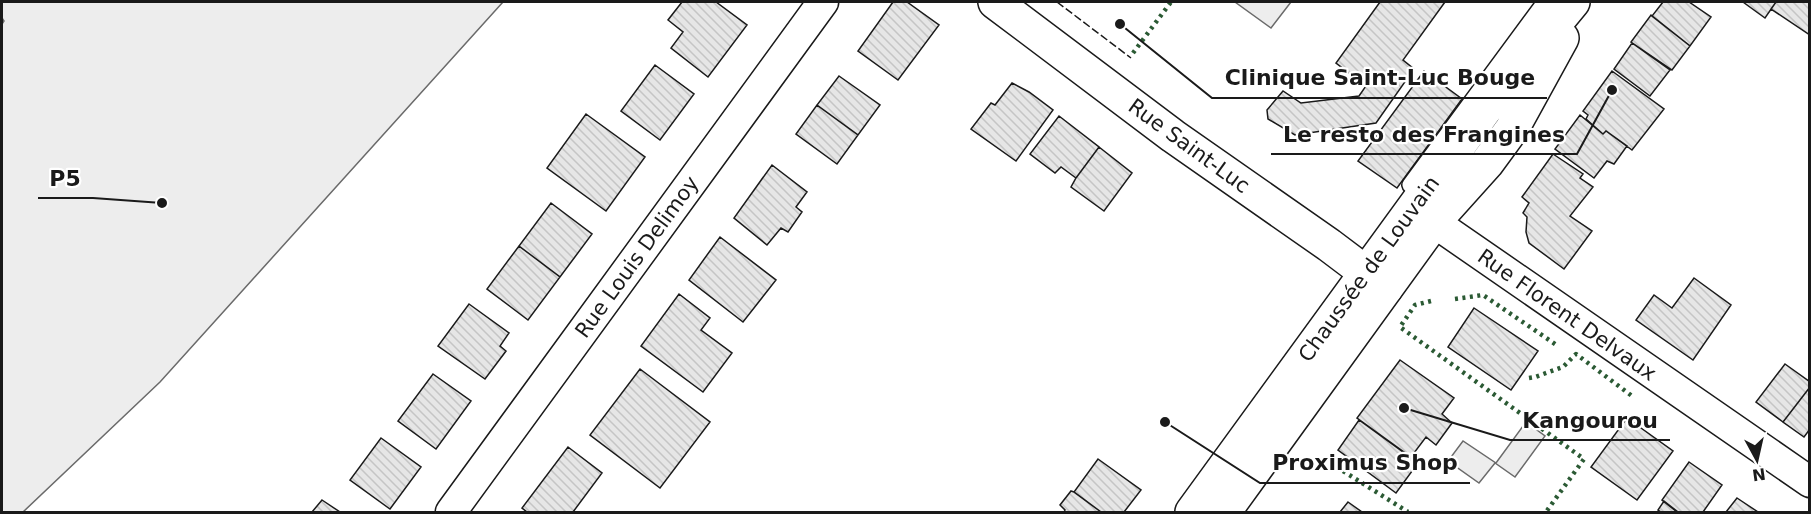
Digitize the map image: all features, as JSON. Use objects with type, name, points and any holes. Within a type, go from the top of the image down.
[{"type":"main road","name":"Rue Saint-Luc","points":[[995,2],[1173,135],[1362,270]]},
{"type":"main road","name":"Chaussée de Louvain","points":[[1207,507],[1362,270],[1416,209],[1489,104],[1573,2]]},
{"type":"main road","name":"Chaussée de Louvain","points":[[1416,209],[1487,163],[1512,129],[1582,2]]},
{"type":"street","name":"Rue Louis Delimoy","points":[[451,513],[823,2]]},
{"type":"street","name":"Rue Florent Delvaux","points":[[1416,209],[1809,482]]},
{"type":"lane","points":[[1416,209],[1545,2]]},
{"type":"lane","points":[[1207,507],[1216,452]]},
{"type":"shaded area","points":[[2,2],[503,2],[160,382],[23,512],[2,512],[2,24],[4,21]]},
{"type":"shaded area","points":[[1235,2],[1291,2],[1271,28]]},
{"type":"shaded area","points":[[1526,422],[1545,436],[1515,477],[1495,463],[1479,483],[1448,461],[1463,441],[1496,463]]},
{"type":"building","points":[[682,2],[716,2],[747,25],[708,77],[671,48],[683,32],[668,20]]},
{"type":"building","points":[[893,2],[907,2],[939,25],[898,80],[858,51]]},
{"type":"building","points":[[1380,2],[1445,2],[1403,60],[1414,69],[1376,123],[1295,135],[1268,119],[1267,110],[1283,91],[1301,103],[1359,96],[1366,86],[1336,63]]},
{"type":"building","points":[[1663,2],[1689,2],[1711,17],[1690,46],[1652,16]]},
{"type":"building","points":[[1743,2],[1776,2],[1765,18]]},
{"type":"building","points":[[1776,2],[1810,2],[1810,35],[1771,9]]},
{"type":"building","points":[[1651,15],[1690,46],[1672,70],[1631,42]]},
{"type":"building","points":[[1632,43],[1670,70],[1650,96],[1614,69]]},
{"type":"building","points":[[655,65],[694,94],[660,140],[621,111]]},
{"type":"building","points":[[1424,71],[1462,99],[1397,188],[1358,161]]},
{"type":"building","points":[[1612,71],[1664,109],[1632,150],[1606,131],[1603,134],[1586,119],[1588,115],[1583,111]]},
{"type":"building","points":[[839,76],[880,105],[858,135],[817,105]]},
{"type":"building","points":[[1012,83],[1029,92],[1053,110],[1016,161],[971,129],[991,103],[995,105]]},
{"type":"building","points":[[817,105],[858,135],[837,164],[796,134]]},
{"type":"building","points":[[586,114],[645,157],[606,211],[547,168]]},
{"type":"building","points":[[1580,115],[1603,134],[1606,131],[1627,146],[1614,164],[1607,161],[1594,178],[1555,149]]},
{"type":"building","points":[[1059,116],[1099,147],[1076,178],[1061,167],[1055,173],[1030,154]]},
{"type":"building","points":[[1099,147],[1132,173],[1104,211],[1071,187]]},
{"type":"building","points":[[1553,154],[1583,174],[1580,178],[1593,187],[1570,216],[1592,231],[1564,269],[1529,243],[1526,232],[1527,217],[1523,213],[1529,203],[1522,197]]},
{"type":"building","points":[[772,165],[807,192],[796,207],[802,212],[788,232],[781,228],[767,245],[734,218]]},
{"type":"building","points":[[551,203],[592,234],[560,277],[519,246]]},
{"type":"building","points":[[720,237],[776,280],[743,322],[689,280]]},
{"type":"building","points":[[519,246],[560,277],[528,320],[487,289]]},
{"type":"building","points":[[1694,278],[1731,305],[1693,360],[1636,320],[1654,295],[1672,308]]},
{"type":"building","points":[[679,294],[710,318],[701,330],[732,353],[703,392],[641,346]]},
{"type":"building","points":[[469,304],[509,333],[500,346],[506,351],[485,379],[438,346]]},
{"type":"building","points":[[1474,308],[1538,351],[1511,390],[1448,347]]},
{"type":"building","points":[[1400,360],[1454,398],[1442,414],[1452,423],[1436,445],[1426,437],[1411,457],[1357,418]]},
{"type":"building","points":[[1785,364],[1810,382],[1810,387],[1783,422],[1756,402]]},
{"type":"building","points":[[640,369],[710,422],[660,488],[590,435]]},
{"type":"building","points":[[433,374],[471,401],[436,449],[398,421]]},
{"type":"building","points":[[1810,387],[1810,429],[1804,437],[1783,422]]},
{"type":"building","points":[[1627,418],[1673,451],[1637,500],[1591,467]]},
{"type":"building","points":[[1359,420],[1418,463],[1396,493],[1338,450]]},
{"type":"building","points":[[381,438],[421,467],[390,509],[350,480]]},
{"type":"building","points":[[568,447],[602,473],[573,512],[527,512],[522,508]]},
{"type":"building","points":[[1098,459],[1141,490],[1124,512],[1101,512],[1074,492]]},
{"type":"building","points":[[1689,462],[1722,485],[1703,512],[1677,512],[1662,500]]},
{"type":"building","points":[[1071,491],[1101,512],[1064,512],[1065,510],[1060,505]]},
{"type":"building","points":[[1737,498],[1758,512],[1726,512]]},
{"type":"building","points":[[322,500],[340,512],[312,512]]},
{"type":"building","points":[[1664,501],[1678,512],[1658,510]]},
{"type":"building","points":[[1348,502],[1362,512],[1340,512]]},
{"type":"hedge","points":[[1133,53],[1171,2]]},
{"type":"hedge","points":[[1455,299],[1483,295],[1558,346]]},
{"type":"hedge","points":[[1431,301],[1415,305],[1400,327],[1584,459],[1546,512]]},
{"type":"hedge","points":[[1529,378],[1563,367],[1576,354],[1632,396]]},
{"type":"hedge","points":[[1324,459],[1408,512]]},
{"type":"fence","points":[[1057,2],[1131,58]]},
{"type":"place","name":"Clinique Saint-Luc Bouge","points":[[1120,24]]},
{"type":"place","name":"Le resto des Frangines","points":[[1612,90]]},
{"type":"place","name":"P5","points":[[162,203]]},
{"type":"place","name":"Kangourou","points":[[1404,408]]},
{"type":"place","name":"Proximus Shop","points":[[1165,422]]}]
